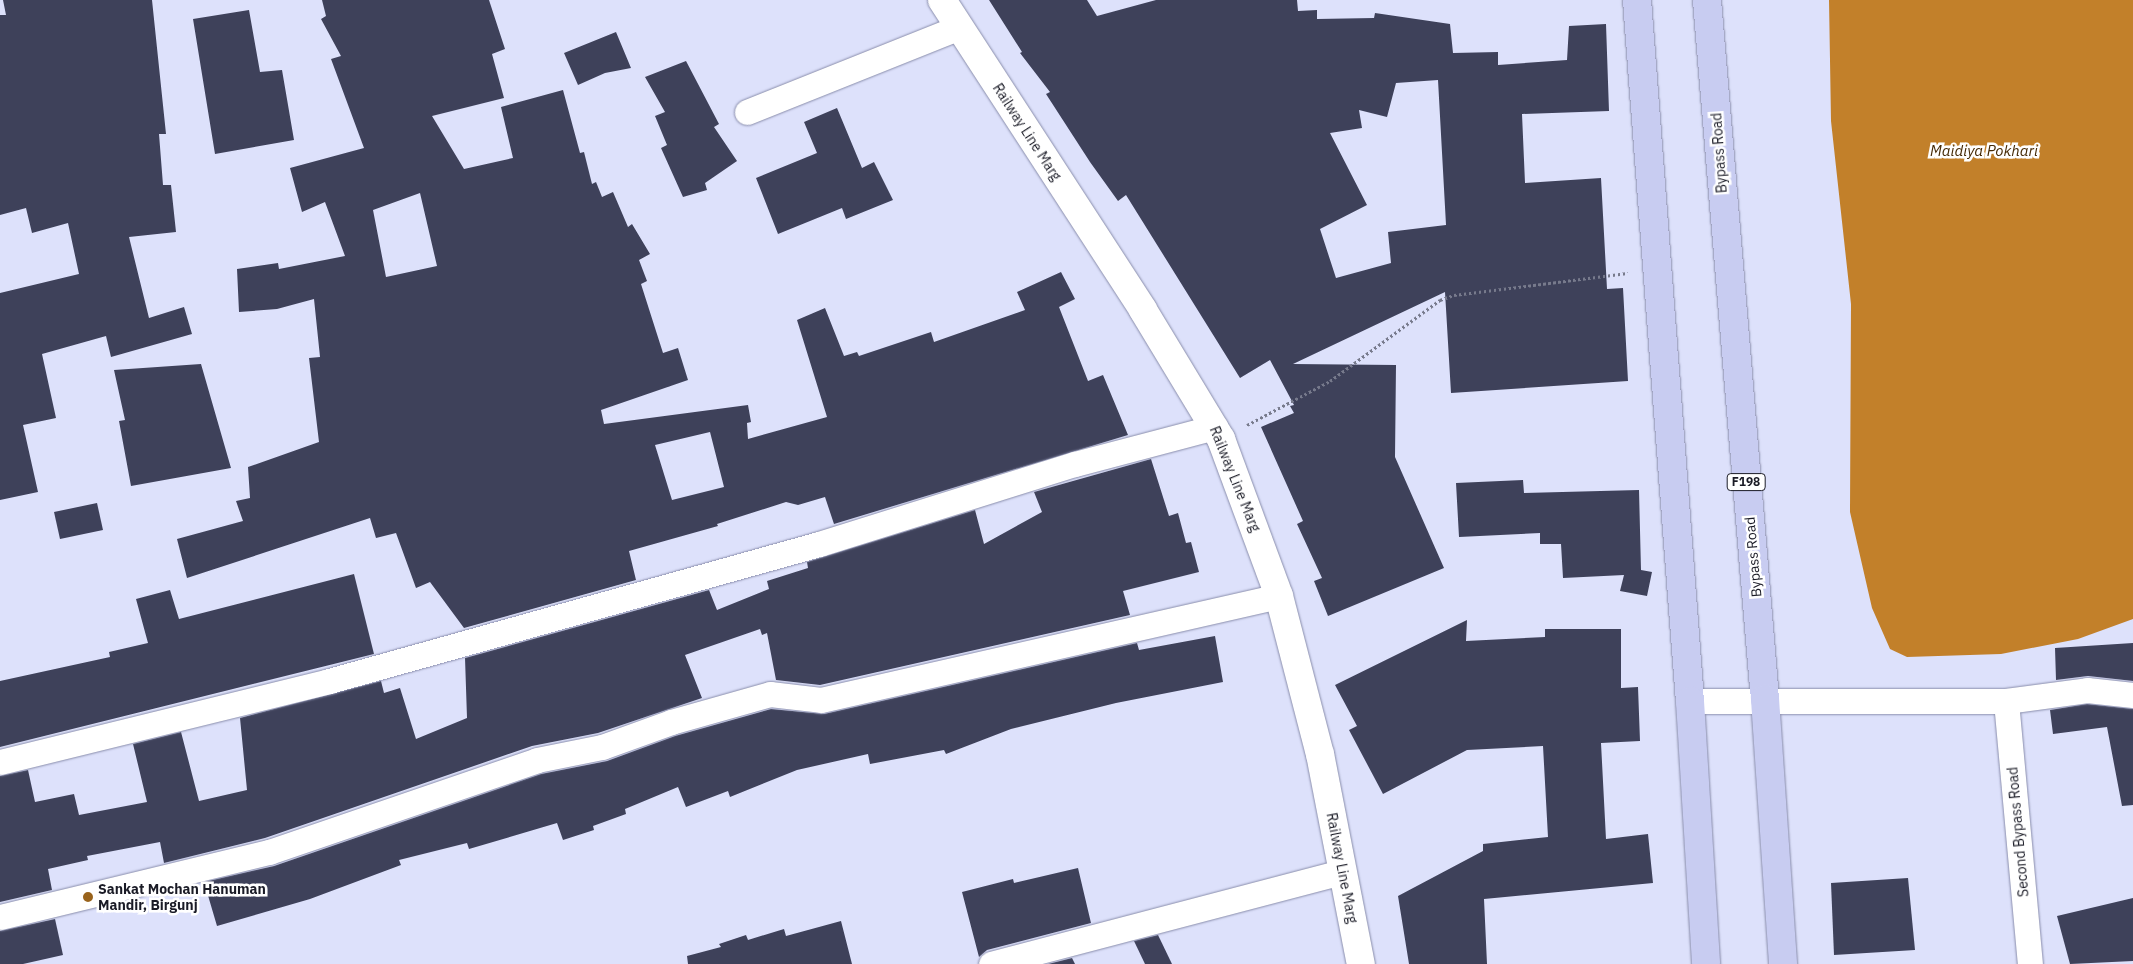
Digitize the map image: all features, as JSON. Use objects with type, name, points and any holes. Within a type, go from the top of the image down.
[{"type":"main road","name":"Railway Line Marg","points":[[942,0],[1218,433],[1279,596],[1320,754],[1361,964]]},
{"type":"main road","points":[[1637,0],[1690,701],[1706,964]]},
{"type":"main road","name":"Bypass Road","points":[[1707,0],[1765,699],[1783,964]]},
{"type":"street","points":[[747,112],[960,27]]},
{"type":"street","points":[[0,762],[329,681],[819,544],[1075,464],[1218,433]]},
{"type":"street","points":[[0,917],[269,852],[537,760],[602,747],[671,722],[770,694],[821,700],[1279,596]]},
{"type":"street","points":[[1690,701],[1765,699],[2006,701],[2087,690],[2133,695]]},
{"type":"street","name":"Second Bypass Road","points":[[2006,701],[2030,964]]},
{"type":"street","points":[[991,964],[1342,872]]},
{"type":"path","points":[[1218,433],[1330,381],[1440,300],[1454,295],[1658,269]]},
{"type":"water","name":"Maidiya Pokhari","points":[[1829,0],[2133,0],[2133,619],[2078,639],[2001,654],[1907,657],[1890,649],[1872,608],[1850,512],[1851,304],[1831,121]]},
{"type":"building","points":[[3,0],[152,0],[166,134],[159,134],[163,185],[171,185],[176,232],[129,237],[149,318],[184,307],[192,334],[111,357],[106,336],[42,354],[56,418],[23,425],[38,492],[0,500],[0,293],[79,274],[68,223],[32,233],[26,208],[0,215],[0,15],[6,15]]},
{"type":"building","points":[[322,0],[489,0],[505,49],[492,54],[504,98],[432,116],[464,169],[513,158],[501,107],[563,90],[580,153],[584,152],[592,184],[596,182],[602,197],[613,192],[628,227],[632,224],[650,254],[639,260],[647,281],[641,284],[663,353],[678,348],[688,380],[601,410],[604,424],[748,405],[751,422],[747,423],[748,439],[827,417],[797,320],[825,308],[844,356],[857,352],[859,356],[931,332],[934,342],[1025,310],[1017,292],[1061,272],[1075,299],[1059,307],[1088,381],[1103,375],[1128,435],[834,524],[825,497],[798,505],[786,502],[717,524],[718,526],[629,551],[636,580],[464,628],[430,582],[416,588],[396,533],[376,538],[370,518],[187,578],[177,539],[243,521],[236,501],[250,498],[248,467],[319,442],[309,358],[320,357],[314,299],[277,309],[239,312],[237,269],[278,263],[279,269],[345,256],[325,202],[302,212],[290,168],[364,148],[331,59],[341,56],[321,19],[326,16]],"holes":[[[420,193],[437,266],[386,277],[373,210]],[[710,432],[724,487],[672,500],[655,445]]]},
{"type":"building","points":[[989,0],[1087,0],[1097,16],[1156,0],[1297,0],[1298,11],[1317,10],[1317,19],[1374,18],[1375,13],[1450,24],[1453,53],[1498,52],[1498,65],[1567,60],[1569,26],[1606,24],[1609,111],[1522,114],[1525,183],[1601,178],[1607,289],[1623,288],[1628,381],[1451,393],[1445,292],[1293,364],[1396,365],[1395,457],[1444,568],[1328,616],[1314,581],[1322,578],[1297,524],[1303,521],[1261,427],[1294,413],[1290,406],[1294,405],[1270,360],[1240,378],[1126,195],[1118,201],[1046,94],[1050,92],[1020,53],[1022,52]],"holes":[[[1438,80],[1446,225],[1388,232],[1391,263],[1336,278],[1320,229],[1367,205],[1330,133],[1362,128],[1359,110],[1387,117],[1396,83]]]},
{"type":"building","points":[[249,10],[260,72],[282,70],[294,140],[215,154],[193,19]]},
{"type":"building","points":[[616,32],[631,68],[605,73],[578,85],[564,53]]},
{"type":"building","points":[[686,61],[719,124],[714,127],[737,161],[705,183],[707,190],[683,197],[661,148],[667,145],[655,116],[665,112],[645,77]]},
{"type":"building","points":[[837,108],[862,168],[874,162],[893,200],[846,219],[842,208],[778,234],[756,178],[817,153],[804,122]]},
{"type":"building","points":[[201,364],[231,468],[131,486],[119,421],[125,420],[114,370]]},
{"type":"building","points":[[1151,459],[1169,516],[1178,513],[1186,543],[1191,542],[1199,572],[1123,591],[1130,615],[820,685],[776,680],[767,633],[762,635],[760,629],[685,655],[702,698],[598,733],[532,746],[265,838],[164,863],[160,842],[87,856],[88,860],[48,869],[52,890],[0,902],[0,776],[28,770],[35,802],[74,794],[79,815],[147,802],[133,744],[181,732],[199,801],[247,790],[240,718],[381,681],[384,693],[400,688],[416,739],[467,718],[465,658],[709,590],[717,610],[769,589],[767,581],[808,568],[807,562],[975,510],[984,544],[1042,512],[1034,492]]},
{"type":"building","points":[[1523,480],[1524,493],[1639,490],[1641,570],[1652,572],[1647,596],[1620,591],[1624,575],[1563,578],[1561,544],[1540,544],[1540,533],[1459,537],[1456,483]]},
{"type":"building","points":[[97,503],[103,530],[60,539],[54,512]]},
{"type":"building","points":[[354,574],[374,654],[0,747],[0,681],[110,657],[109,652],[148,643],[136,599],[170,590],[179,619]]},
{"type":"building","points":[[1467,620],[1466,641],[1545,637],[1545,629],[1621,629],[1621,688],[1638,687],[1640,741],[1601,743],[1606,839],[1648,834],[1653,883],[1484,899],[1487,964],[1409,964],[1398,896],[1483,851],[1483,844],[1548,837],[1543,746],[1467,750],[1383,794],[1349,730],[1357,726],[1335,685]]},
{"type":"building","points":[[1215,636],[1223,682],[1116,703],[1011,729],[946,754],[944,750],[870,764],[868,754],[797,770],[730,797],[728,791],[686,807],[678,787],[625,809],[626,814],[593,826],[594,830],[563,840],[557,823],[469,849],[467,843],[399,860],[401,865],[310,899],[217,926],[204,882],[274,866],[541,774],[607,761],[675,736],[771,709],[824,714],[1137,643],[1139,650]]},
{"type":"building","points":[[2133,643],[2133,681],[2088,676],[2056,680],[2055,648]]},
{"type":"building","points":[[2087,704],[2133,709],[2133,805],[2122,806],[2107,727],[2053,734],[2050,710]]},
{"type":"building","points":[[1078,868],[1091,923],[987,950],[979,957],[962,892],[1013,879],[1014,883]]},
{"type":"building","points":[[1908,878],[1915,950],[1834,955],[1831,883]]},
{"type":"building","points":[[2133,898],[2133,961],[2070,964],[2057,916]]},
{"type":"building","points":[[55,919],[63,955],[23,964],[0,964],[0,931]]},
{"type":"building","points":[[841,921],[852,964],[688,964],[687,956],[721,947],[719,944],[746,935],[748,940],[784,929],[786,936]]},
{"type":"building","points":[[1158,935],[1172,964],[1145,964],[1134,941]]},
{"type":"building","points":[[1072,958],[1075,964],[1048,964]]},
{"type":"place","name":"Sankat Mochan Hanuman Mandir, Birgunj","points":[[88,897]]}]
